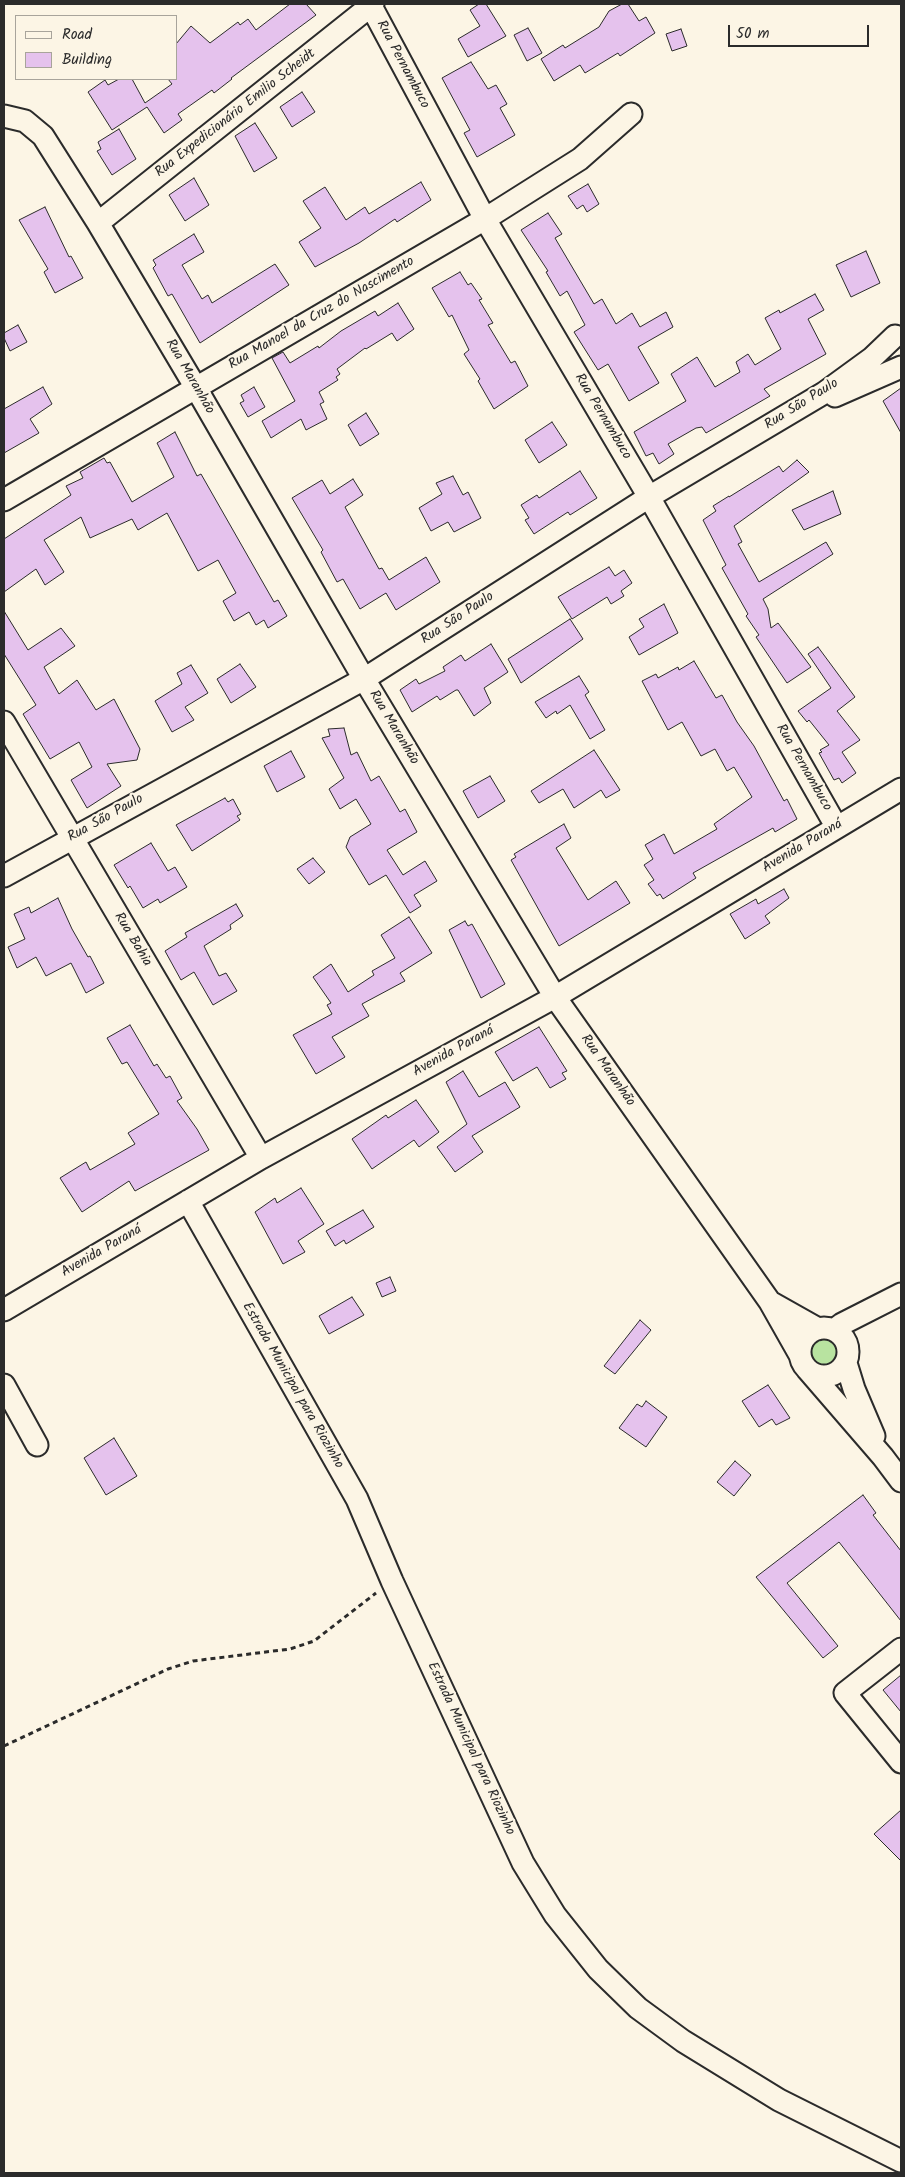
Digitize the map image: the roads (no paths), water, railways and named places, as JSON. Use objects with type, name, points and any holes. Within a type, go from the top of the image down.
[{"type":"street","name":"Rua Pernambuco","points":[[372,5],[485,219],[649,497],[836,826]]},
{"type":"street","name":"Rua Expedicionário Emilio Scheidt","points":[[98,223],[372,5]]},
{"type":"street","name":"Rua Manoel da Cruz do Nascimento","points":[[4,500],[485,219],[580,160],[631,114]]},
{"type":"street","name":"Rua Maranhão","points":[[4,116],[24,121],[43,136],[98,223],[196,388],[364,679],[555,997],[770,1302],[804,1362],[883,1457]]},
{"type":"street","name":"Rua São Paulo","points":[[4,876],[364,679],[649,497],[824,393],[872,358],[895,336]]},
{"type":"street","points":[[775,422],[901,367]]},
{"type":"street","name":"Rua Bahia","points":[[4,722],[260,1158]]},
{"type":"street","name":"Avenida Paraná","points":[[4,1310],[260,1158],[555,997],[836,826],[901,789]]},
{"type":"street","name":"Estrada Municipal para Riozinho","points":[[188,1201],[357,1499],[392,1581],[522,1864],[555,1915],[598,1969],[638,2008],[683,2041],[779,2100],[901,2161]]},
{"type":"street","points":[[872,1308],[855,1333],[847,1355],[836,1373],[821,1376],[804,1362],[805,1338],[901,1294]]},
{"type":"street","name":"Rua Maranhão","points":[[770,1302],[826,1329]]},
{"type":"street","points":[[826,1329],[841,1335],[861,1406],[883,1457],[901,1481]]},
{"type":"street","points":[[4,1385],[38,1444]]},
{"type":"street","points":[[901,1649],[845,1693],[901,1762]]}]
